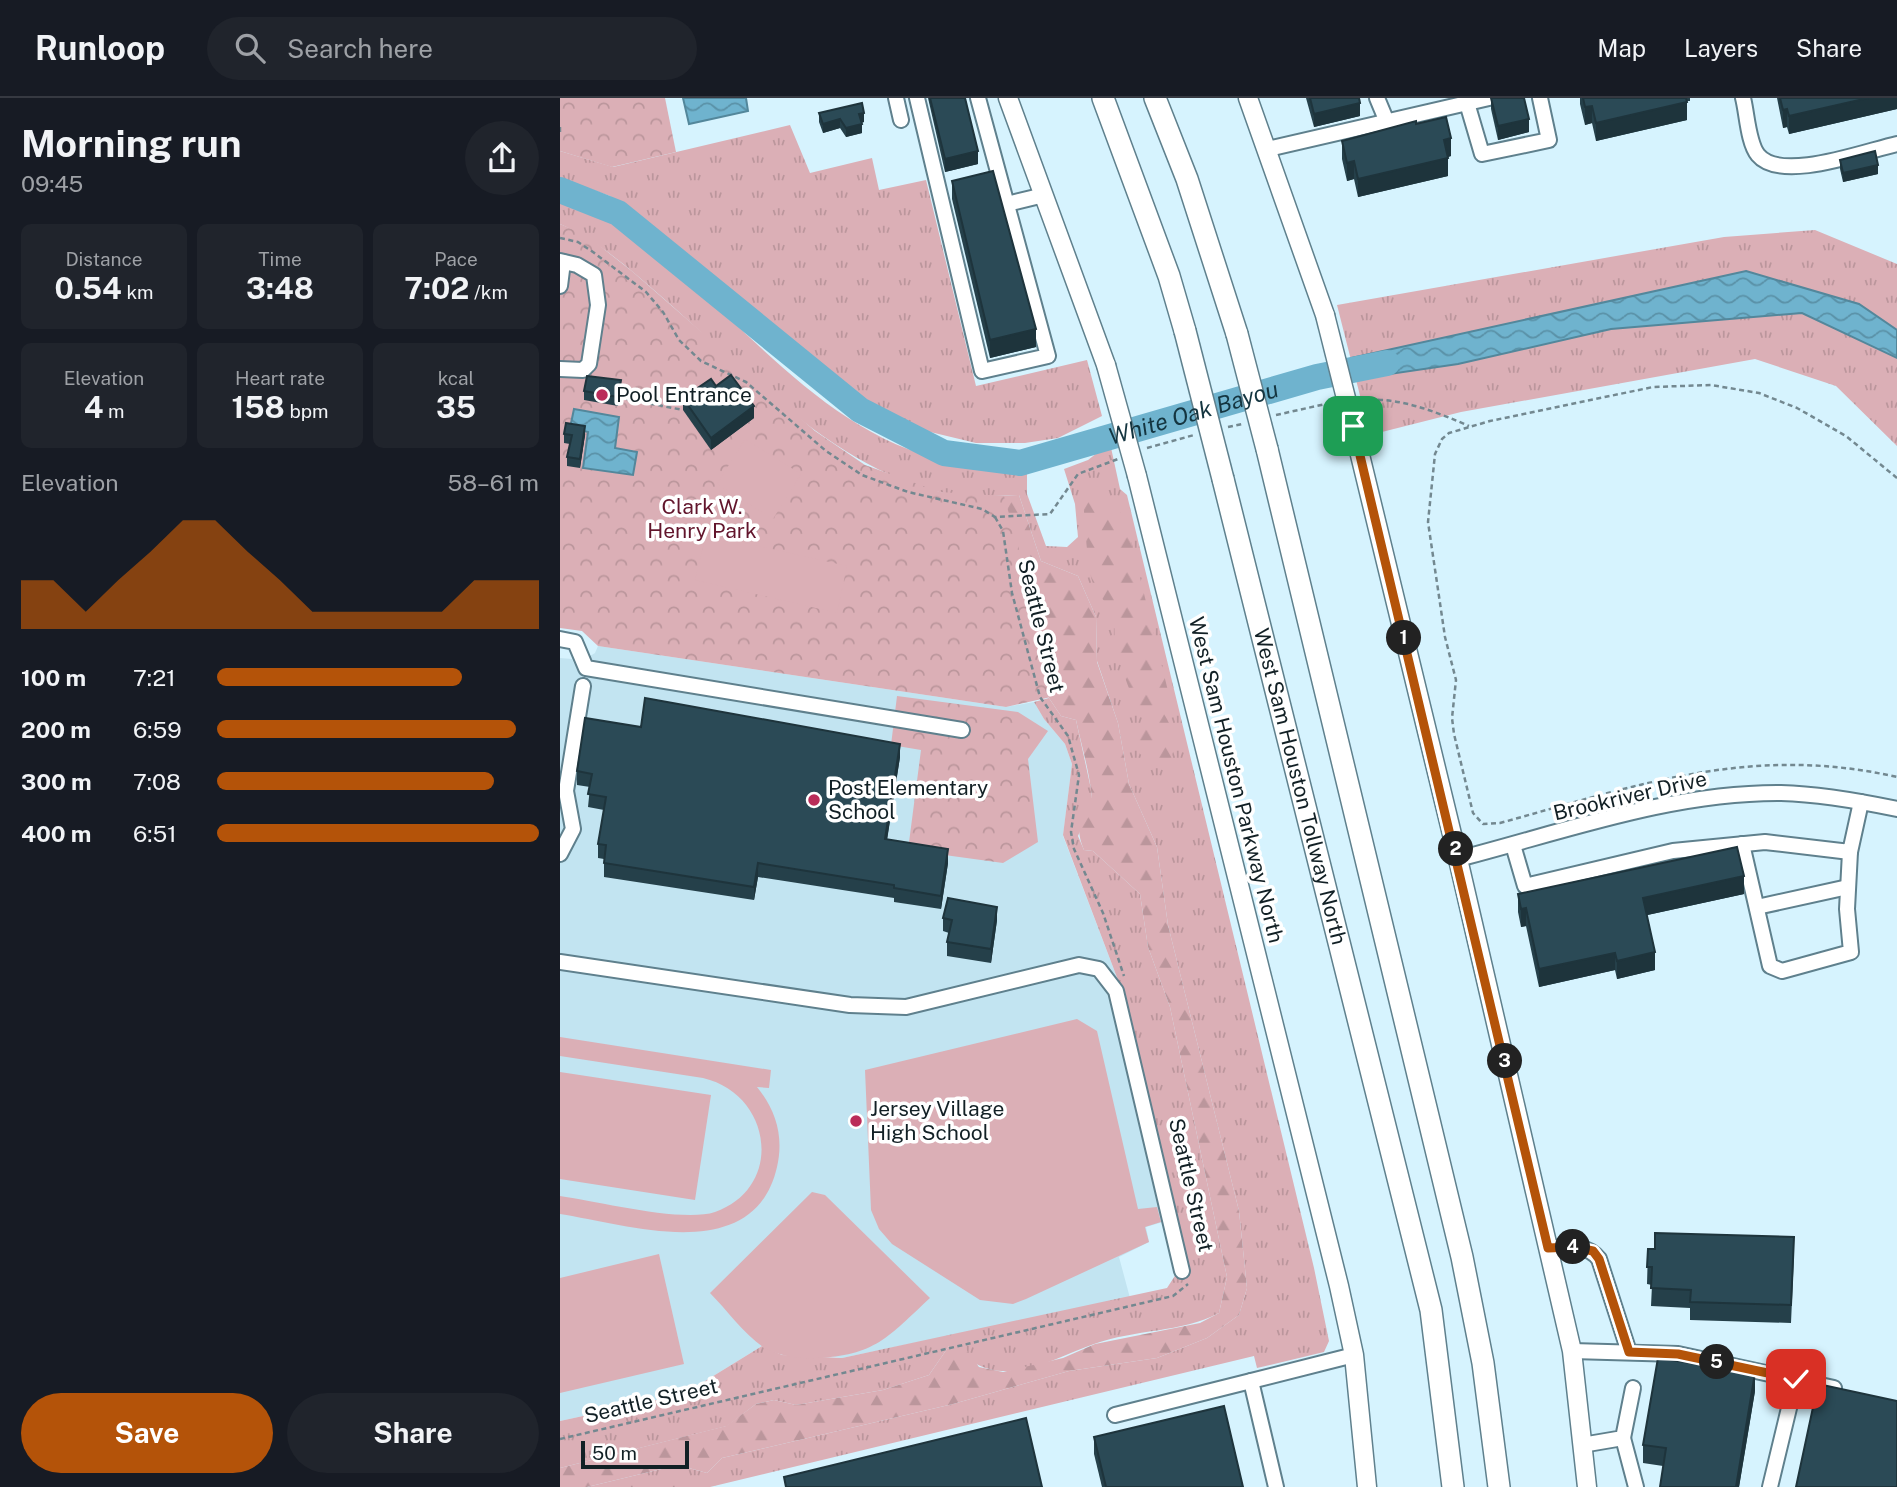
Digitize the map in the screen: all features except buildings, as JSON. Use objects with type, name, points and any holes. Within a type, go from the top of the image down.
[{"type":"highway","name":"West Sam Houston Tollway North","points":[[1103,98],[1169,276],[1223,479],[1431,1310],[1453,1487]]},
{"type":"highway","points":[[1155,98],[1191,192],[1237,334],[1267,449],[1462,1257],[1483,1363],[1499,1487]]},
{"type":"main road","name":"West Sam Houston Parkway North","points":[[1008,98],[1106,365],[1137,476],[1354,1355],[1367,1487]]},
{"type":"main road","points":[[1248,98],[1325,315],[1353,426],[1458,859],[1572,1351],[1587,1487]]},
{"type":"street","points":[[896,98],[901,120]]},
{"type":"street","points":[[917,98],[982,372],[1048,355],[978,98]]},
{"type":"street","points":[[1377,98],[1387,122]]},
{"type":"street","points":[[1268,149],[1489,98]]},
{"type":"street","points":[[1467,103],[1482,154],[1549,140],[1540,98]]},
{"type":"street","points":[[1743,98],[1756,153],[1772,166],[1793,168],[1897,144]]},
{"type":"street","points":[[1007,204],[1044,195]]},
{"type":"street","points":[[560,286],[562,261],[587,269],[594,275],[598,305],[589,364],[583,370],[560,369]]},
{"type":"street","points":[[567,640],[586,668],[962,730]]},
{"type":"street","points":[[560,853],[573,830],[566,791],[583,686]]},
{"type":"street","name":"Brookriver Drive","points":[[1458,859],[1692,800],[1780,793],[1897,809]]},
{"type":"street","points":[[1742,844],[1770,967],[1782,971],[1851,952],[1848,887],[1850,852],[1861,802]]},
{"type":"street","points":[[1513,845],[1525,886],[1673,851],[1766,842],[1850,852]]},
{"type":"street","points":[[1757,907],[1848,887]]},
{"type":"street","points":[[560,962],[850,1005],[906,1007],[1079,965],[1099,969],[1116,991],[1186,1277]]},
{"type":"street","points":[[1548,1248],[1573,1247],[1593,1251],[1603,1270],[1629,1352]]},
{"type":"street","points":[[1572,1351],[1678,1354],[1847,1391]]},
{"type":"street","points":[[1115,1415],[1354,1355]]},
{"type":"street","points":[[1770,1487],[1796,1379]]},
{"type":"street","points":[[1251,1381],[1276,1487]]},
{"type":"street","points":[[1633,1388],[1623,1438],[1636,1487]]},
{"type":"street","points":[[1582,1445],[1623,1438]]},
{"type":"path","points":[[560,127],[560,135]]},
{"type":"path","name":"Seattle Street","points":[[560,238],[578,242],[646,292],[663,312],[679,340],[701,360],[746,382],[826,451],[862,475],[908,492],[982,509],[995,517],[1003,531],[1012,593],[1040,696],[1068,736],[1079,775],[1071,832],[1074,849],[1103,913],[1125,980]]},
{"type":"path","points":[[617,383],[623,388],[622,398],[682,411]]},
{"type":"path","points":[[1897,478],[1826,423],[1759,393],[1711,385],[1653,387],[1490,421],[1449,433],[1442,439],[1435,454],[1428,522],[1445,637],[1456,680],[1452,718],[1454,734],[1473,813],[1483,824],[1500,823],[1662,778],[1730,766],[1781,763],[1835,765],[1897,777]]},
{"type":"path","name":"Seattle Street","points":[[560,1439],[1173,1296],[1186,1277]]},
{"type":"shaded area","points":[[598,646],[1006,707],[1034,702],[1065,744],[1072,764],[1063,836],[1121,988],[1173,1219],[1146,1227],[1149,1242],[1119,1257],[1130,1298],[842,1358],[762,1346],[684,1394],[560,1421],[560,658],[572,659],[575,665],[595,653]]},
{"type":"green space","points":[[560,98],[665,98],[676,152],[612,167],[560,151]]},
{"type":"green space","points":[[790,125],[810,173],[872,158],[879,190],[926,180],[976,386],[1087,360],[1102,416],[1058,438],[1025,443],[976,443],[922,430],[865,404],[821,375],[647,223],[610,196],[560,178],[560,151],[613,167]]},
{"type":"green space","points":[[560,198],[613,221],[645,243],[807,388],[874,433],[910,450],[948,461],[1027,465],[1027,494],[1046,546],[1067,547],[1078,537],[1075,504],[1064,469],[1088,460],[1110,443],[1120,489],[1127,495],[1314,1268],[1329,1341],[1324,1352],[1257,1368],[1254,1356],[710,1487],[587,1487],[678,1465],[707,1473],[722,1458],[953,1404],[1069,1371],[1157,1358],[1207,1338],[1239,1315],[1247,1288],[1239,1211],[1168,925],[1157,847],[1129,784],[1118,723],[1097,661],[1096,617],[1078,576],[1041,561],[1019,495],[968,496],[939,492],[899,479],[825,438],[758,384],[627,267],[588,239],[560,224]]},
{"type":"green space","name":"Clark W. Henry Park","points":[[560,224],[586,235],[633,272],[815,431],[865,465],[940,492],[1004,496],[1060,695],[1006,707],[598,646],[582,631],[560,628]]},
{"type":"green space","points":[[1815,230],[1897,264],[1897,446],[1836,386],[1755,359],[1461,412],[1370,435],[1337,305],[1724,237]]},
{"type":"green space","points":[[745,439],[801,474],[773,519],[717,484]]},
{"type":"green space","points":[[1084,492],[1098,493],[1104,504],[1120,511],[1130,537],[1169,695],[1162,711],[1172,730],[1174,742],[1170,763],[1162,766],[1140,754],[1135,738],[1145,718],[1131,693],[1121,666],[1115,644],[1113,616],[1091,577]]},
{"type":"green space","points":[[1019,495],[1041,561],[1078,576],[1096,617],[1097,662],[1118,723],[1129,784],[1157,847],[1168,925],[1239,1211],[1247,1288],[1239,1315],[1207,1338],[1157,1358],[1069,1371],[953,1404],[722,1458],[707,1473],[678,1465],[587,1487],[560,1487],[560,1468],[726,1426],[756,1404],[774,1400],[796,1405],[883,1390],[929,1375],[949,1346],[960,1341],[979,1367],[1003,1372],[1063,1358],[1095,1344],[1200,1323],[1219,1313],[1227,1277],[1170,1007],[1148,947],[1140,894],[1093,851],[1084,850],[1079,829],[1089,806],[1091,790],[1076,720],[1061,716],[1049,698],[992,496]]},
{"type":"green space","points":[[706,534],[847,566],[837,613],[695,580]]},
{"type":"green space","points":[[897,696],[1018,712],[1048,731],[1028,759],[1038,842],[1003,863],[908,850],[921,750],[891,745]]},
{"type":"green space","points":[[1049,698],[1061,716],[1076,720],[1091,789],[1091,805],[1078,836],[1084,850],[1093,851],[1140,894],[1148,947],[1170,1007],[1227,1277],[1219,1313],[1174,1328],[1110,1339],[1037,1366],[1014,1371],[980,1366],[949,1346],[929,1375],[883,1390],[796,1405],[774,1400],[756,1404],[727,1426],[560,1468],[560,1421],[684,1394],[762,1346],[782,1355],[842,1358],[1167,1288],[1184,1262],[1121,988],[1063,835],[1072,764],[1065,744],[1034,702]]},
{"type":"green space","points":[[1077,1019],[1097,1031],[1138,1209],[1157,1207],[1161,1222],[1145,1227],[1149,1242],[1026,1299],[1013,1304],[980,1300],[892,1244],[879,1229],[871,1210],[865,1070]]},
{"type":"green space","points":[[560,1037],[771,1070],[769,1088],[757,1087],[774,1115],[780,1145],[777,1167],[764,1198],[743,1218],[717,1229],[686,1232],[653,1230],[560,1214],[560,1196],[661,1213],[700,1215],[715,1212],[737,1200],[752,1183],[760,1163],[761,1142],[756,1121],[744,1102],[726,1087],[703,1078],[560,1056]]},
{"type":"green space","points":[[560,1072],[711,1095],[695,1200],[560,1179]]},
{"type":"green space","points":[[812,1192],[825,1195],[930,1298],[891,1334],[867,1348],[835,1356],[802,1358],[782,1355],[763,1347],[710,1293]]},
{"type":"green space","points":[[659,1254],[684,1364],[560,1393],[560,1278]]},
{"type":"water","points":[[683,98],[746,98],[748,111],[689,124]]},
{"type":"water","points":[[1746,271],[1859,304],[1897,330],[1897,358],[1802,313],[1611,329],[1458,364],[1356,379],[1351,358]]},
{"type":"water","points":[[574,409],[619,417],[615,448],[637,452],[633,475],[583,468],[588,432],[570,428]]},
{"type":"waterway","name":"White Oak Bayou","points":[[560,190],[618,213],[860,410],[944,453],[1020,463],[1317,377],[1387,363]]},
{"type":"place","name":"Pool Entrance","points":[[602,395]]},
{"type":"place","name":"Post Elementary School","points":[[814,800]]},
{"type":"place","name":"Jersey Village High School","points":[[856,1121]]},
{"type":"route","points":[[1353,426],[1458,859],[1548,1248],[1573,1247],[1593,1251],[1599,1259],[1629,1352],[1678,1354],[1796,1379]]}]
